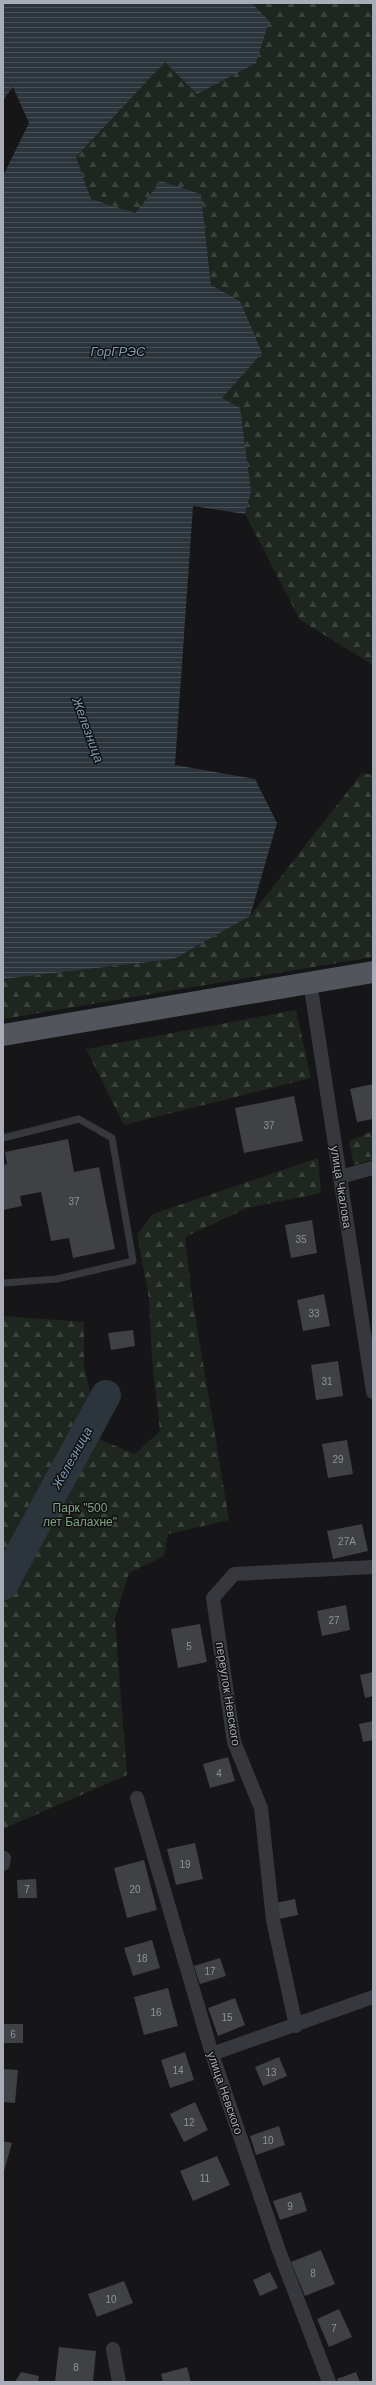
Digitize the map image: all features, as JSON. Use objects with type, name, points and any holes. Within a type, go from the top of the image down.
[{"type":"main road","points":[[3,1035],[373,972]]},
{"type":"street","name":"улица Чкалова","points":[[310,982],[373,1392]]},
{"type":"street","points":[[340,1177],[373,1168]]},
{"type":"street","name":"переулок Невского","points":[[296,2026],[273,1920],[261,1808],[234,1742],[214,1598],[234,1574],[373,1567]]},
{"type":"street","name":"улица Невского","points":[[137,1798],[212,2054],[278,2248],[329,2382]]},
{"type":"street","points":[[212,2054],[296,2026],[373,1997]]},
{"type":"street","points":[[113,2349],[119,2382]]},
{"type":"lane","points":[[3,1138],[79,1119],[112,1138],[133,1261],[57,1279],[3,1283]]},
{"type":"green space","points":[[252,3],[373,3],[373,665],[300,620],[245,514],[251,492],[222,398],[240,301],[211,285],[201,194],[161,181],[135,213],[91,199],[76,157],[165,62],[269,21]]},
{"type":"green space","points":[[362,773],[373,775],[373,957],[3,1019],[3,979],[174,959],[250,916]]},
{"type":"green space","points":[[296,1010],[311,1078],[124,1125],[86,1049]]},
{"type":"green space","points":[[373,1131],[373,1160],[354,1165],[349,1141]]},
{"type":"green space","name":"Парк \"500 лет Балахне\"","points":[[318,1158],[321,1193],[247,1208],[185,1237],[192,1296],[229,1520],[168,1534],[164,1556],[129,1573],[115,1619],[127,1775],[3,1829],[3,1316],[84,1322],[84,1365],[101,1440],[135,1454],[160,1431],[152,1360],[149,1299],[137,1234],[153,1214]]},
{"type":"water","name":"ГорГРЭС","points":[[3,3],[252,3],[269,21],[256,63],[197,94],[165,62],[76,157],[91,199],[135,213],[161,181],[201,194],[211,285],[240,301],[262,353],[222,398],[240,408],[251,492],[245,514],[193,506],[175,765],[255,779],[277,823],[250,916],[174,959],[3,979],[3,176],[29,123],[13,87],[3,100]]},
{"type":"building","points":[[373,1084],[373,1119],[357,1122],[350,1089]]},
{"type":"building","points":[[294,1096],[303,1141],[244,1153],[235,1108]]},
{"type":"building","points":[[68,1139],[74,1172],[99,1167],[115,1249],[73,1258],[69,1238],[51,1241],[41,1192],[20,1196],[22,1206],[3,1210],[3,1165],[7,1164],[5,1152]]},
{"type":"building","points":[[312,1220],[317,1253],[291,1258],[285,1225]]},
{"type":"building","points":[[324,1294],[330,1326],[303,1331],[297,1300]]},
{"type":"building","points":[[133,1330],[135,1346],[111,1350],[108,1333]]},
{"type":"building","points":[[338,1361],[343,1396],[316,1400],[311,1365]]},
{"type":"building","points":[[347,1440],[353,1474],[328,1478],[322,1444]]},
{"type":"building","points":[[362,1524],[368,1551],[333,1559],[327,1531]]},
{"type":"building","points":[[346,1605],[350,1630],[322,1636],[317,1611]]},
{"type":"building","points":[[200,1624],[207,1662],[178,1668],[171,1629]]},
{"type":"building","points":[[373,1672],[373,1696],[365,1698],[360,1675]]},
{"type":"building","points":[[373,1721],[373,1740],[363,1742],[359,1724]]},
{"type":"building","points":[[228,1757],[235,1781],[210,1788],[203,1764]]},
{"type":"building","points":[[195,1843],[203,1879],[176,1885],[167,1849]]},
{"type":"building","points":[[144,1860],[157,1910],[127,1918],[114,1868]]},
{"type":"building","points":[[36,1879],[37,1898],[18,1898],[17,1880]]},
{"type":"building","points":[[295,1899],[298,1915],[279,1919],[275,1903]]},
{"type":"building","points":[[152,1940],[160,1968],[133,1976],[124,1948]]},
{"type":"building","points":[[220,1958],[226,1976],[200,1984],[194,1966]]},
{"type":"building","points":[[168,1988],[178,2026],[144,2035],[134,1997]]},
{"type":"building","points":[[235,1998],[245,2025],[218,2036],[208,2008]]},
{"type":"building","points":[[3,2024],[23,2024],[23,2043],[3,2043]]},
{"type":"building","points":[[185,2052],[194,2080],[170,2088],[161,2060]]},
{"type":"building","points":[[279,2057],[287,2076],[263,2086],[255,2067]]},
{"type":"building","points":[[3,2069],[18,2070],[15,2103],[3,2102]]},
{"type":"building","points":[[195,2102],[208,2130],[184,2142],[170,2114]]},
{"type":"building","points":[[279,2126],[285,2145],[256,2155],[250,2136]]},
{"type":"building","points":[[3,2141],[12,2143],[4,2171],[3,2170]]},
{"type":"building","points":[[217,2156],[230,2185],[193,2201],[180,2171]]},
{"type":"building","points":[[301,2192],[307,2211],[280,2220],[273,2201]]},
{"type":"building","points":[[321,2250],[335,2284],[305,2296],[291,2262]]},
{"type":"building","points":[[270,2272],[278,2288],[260,2296],[253,2280]]},
{"type":"building","points":[[124,2281],[133,2303],[97,2317],[88,2294]]},
{"type":"building","points":[[339,2309],[352,2337],[329,2347],[317,2319]]},
{"type":"building","points":[[59,2347],[96,2351],[93,2382],[55,2382]]},
{"type":"building","points":[[187,2367],[191,2382],[163,2382],[161,2374]]},
{"type":"building","points":[[21,2372],[39,2376],[38,2382],[15,2382]]},
{"type":"building","points":[[356,2372],[360,2382],[338,2382],[337,2379]]},
{"type":"waterway","name":"Железница","points":[[3,1585],[106,1395]]}]
